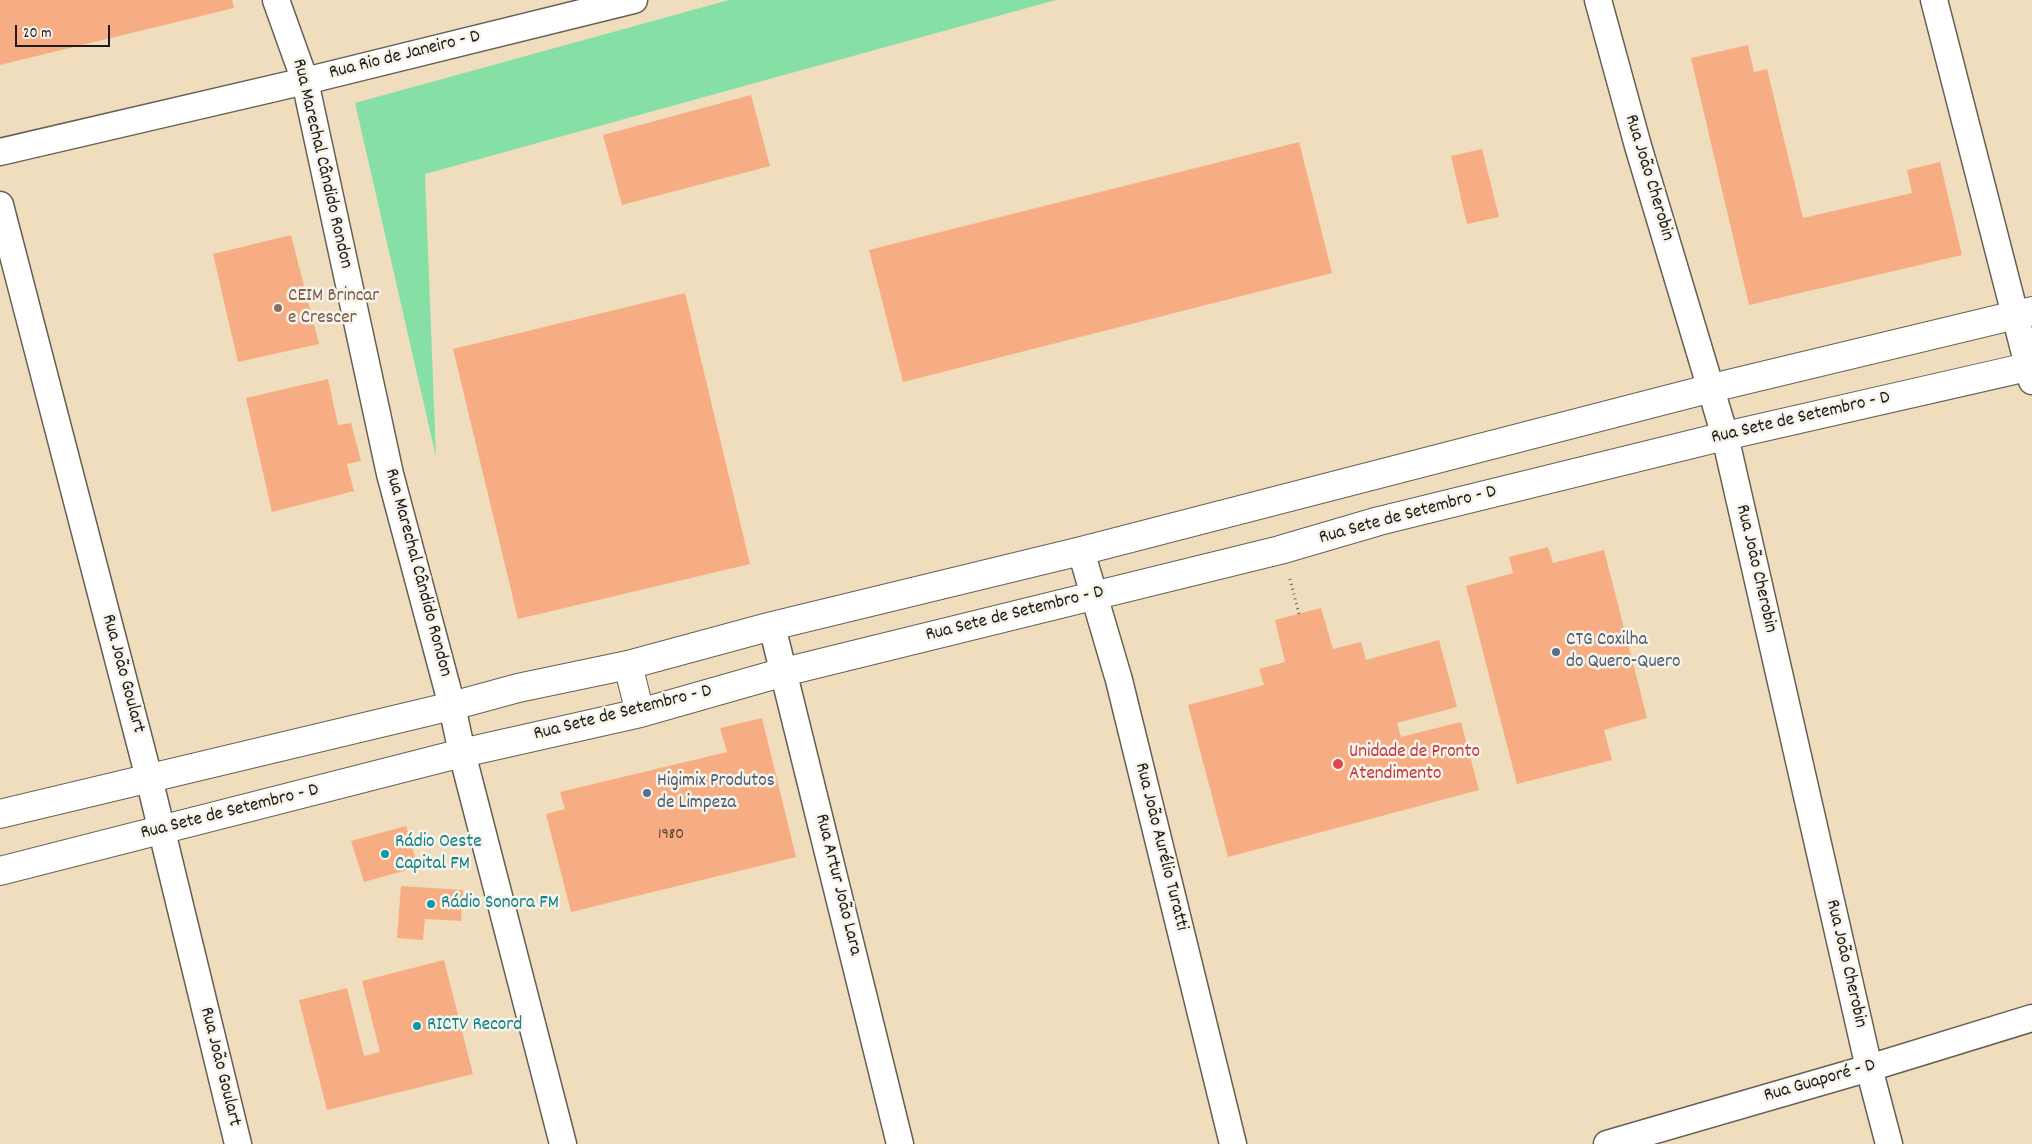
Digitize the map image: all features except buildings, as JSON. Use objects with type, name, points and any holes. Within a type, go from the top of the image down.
[{"type":"street","name":"Rua Marechal Cândido Rondon","points":[[276,0],[305,81],[390,474],[452,706],[462,753],[563,1144]]},
{"type":"street","name":"Rua Rio de Janeiro - D","points":[[0,152],[305,81],[634,0]]},
{"type":"street","name":"Rua João Cherobin","points":[[1598,0],[1638,146],[1725,436],[1869,1068],[1889,1144]]},
{"type":"street","points":[[1934,0],[2023,313],[2031,371]]},
{"type":"street","name":"Rua João Goulart","points":[[0,205],[149,778],[238,1144]]},
{"type":"street","points":[[0,814],[452,706],[518,688],[628,665],[772,626],[1081,551],[1712,388],[2023,313]]},
{"type":"street","name":"Rua Sete de Setembro - D","points":[[0,871],[462,753],[640,713],[784,672],[1280,550],[1379,521],[1725,436],[2031,371]]},
{"type":"street","name":"Rua João Aurélio Turatti","points":[[1081,551],[1119,680],[1233,1144]]},
{"type":"street","name":"Rua Artur João Lara","points":[[772,626],[900,1144]]},
{"type":"street","points":[[628,665],[640,713]]},
{"type":"street","name":"Rua Guaporé - D","points":[[1607,1144],[1869,1068],[2032,1018]]},
{"type":"path","points":[[1280,550],[1299,614]]},
{"type":"green space","points":[[729,0],[1056,0],[425,174],[436,457],[355,103]]},
{"type":"place","name":"CEIM Brincar e Crescer","points":[[278,308]]},
{"type":"place","name":"CTG Coxilha do Quero-Quero","points":[[1556,652]]},
{"type":"place","name":"Unidade de Pronto Atendimento","points":[[1338,764]]},
{"type":"place","name":"Higimix Produtos de Limpeza","points":[[647,793]]},
{"type":"place","name":"Rádio Oeste Capital FM","points":[[385,854]]},
{"type":"place","name":"Rádio Sonora FM","points":[[431,904]]},
{"type":"place","name":"RICTV Record","points":[[417,1026]]}]
